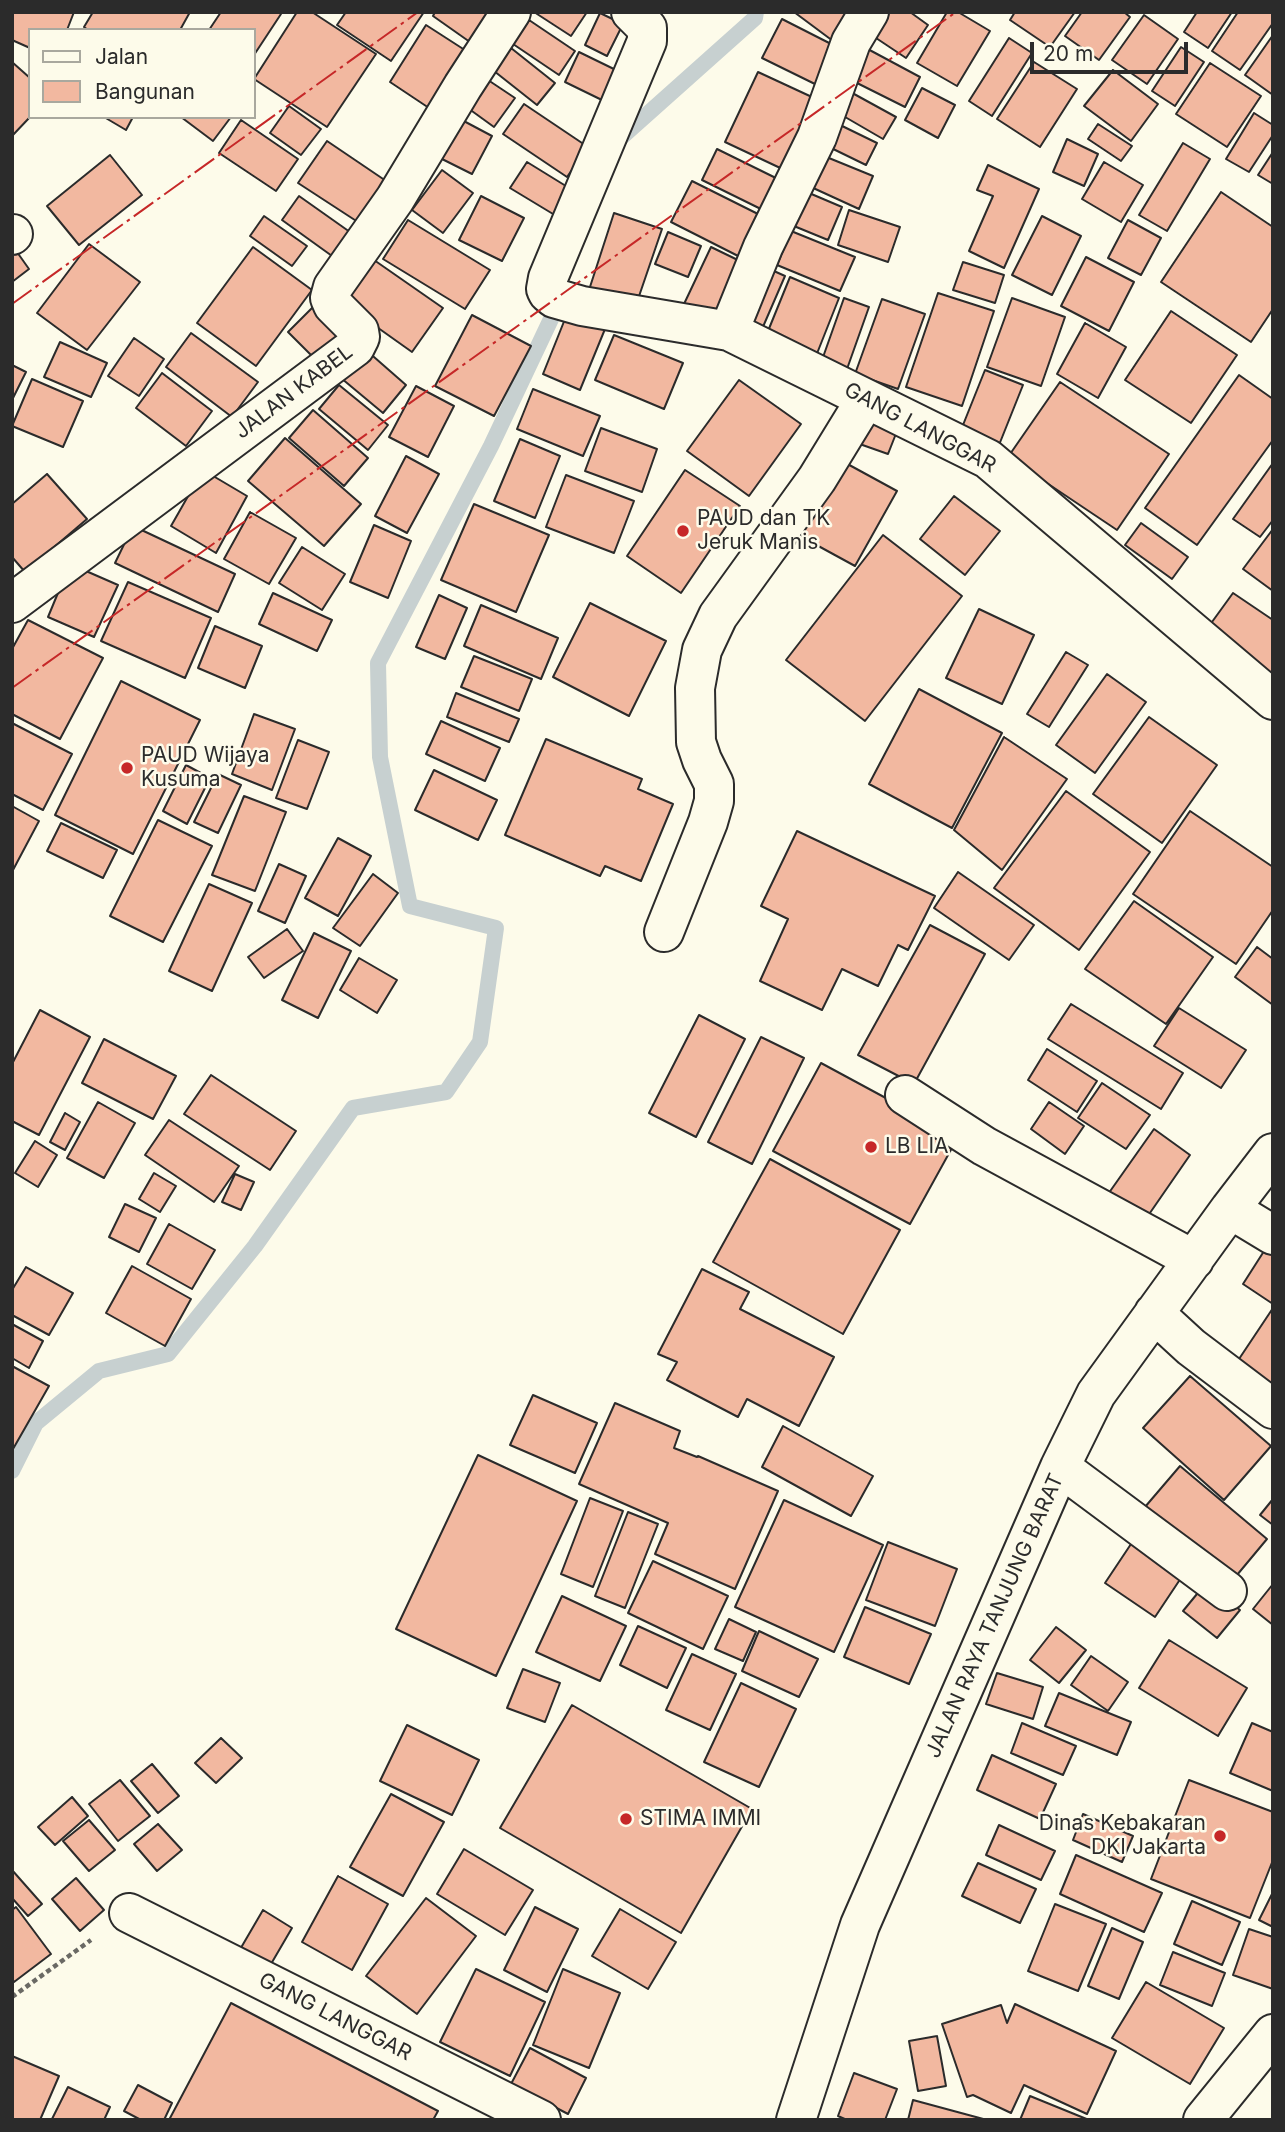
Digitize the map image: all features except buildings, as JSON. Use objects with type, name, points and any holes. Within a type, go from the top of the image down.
[{"type":"street","name":"JALAN KABEL","points":[[12,603],[355,347],[360,337],[359,331],[333,305],[330,298],[334,287],[395,199],[511,12]]},
{"type":"street","name":"GANG LANGGAR","points":[[631,12],[647,28],[647,41],[548,278],[546,289],[568,302],[729,331],[988,459],[1273,700]]},
{"type":"street","points":[[729,331],[763,247],[817,137],[851,42],[869,12]]},
{"type":"street","points":[[664,932],[714,801],[714,784],[696,742],[695,688],[702,650],[718,616],[817,480],[866,399]]},
{"type":"street","points":[[905,1096],[984,1146],[1194,1260]]},
{"type":"street","name":"JALAN RAYA TANJUNG BARAT","points":[[796,2120],[860,1925],[1060,1467],[1097,1394],[1273,1153]]},
{"type":"street","points":[[1230,1209],[1273,1235]]},
{"type":"street","points":[[1154,1313],[1191,1347],[1273,1409]]},
{"type":"street","points":[[1060,1467],[1227,1591]]},
{"type":"street","name":"GANG LANGGAR","points":[[129,1913],[541,2120]]},
{"type":"street","points":[[1203,2120],[1273,2034]]},
{"type":"path","points":[[12,1997],[129,1913]]},
{"type":"waterway","points":[[615,143],[755,18],[756,12]]},
{"type":"waterway","points":[[12,1471],[36,1423],[99,1371],[168,1354],[255,1246],[353,1108],[446,1092],[480,1042],[496,928],[410,906],[380,757],[378,663],[491,446],[559,298]]},
{"type":"power","points":[[12,304],[418,12]]},
{"type":"power","points":[[12,688],[956,12]]},
{"type":"place","name":"PAUD dan TK Jeruk Manis","points":[[683,531]]},
{"type":"place","name":"PAUD Wijaya Kusuma","points":[[127,768]]},
{"type":"place","name":"LB LIA","points":[[871,1147]]},
{"type":"place","name":"STIMA IMMI","points":[[626,1819]]},
{"type":"place","name":"Dinas Kebakaran DKI Jakarta","points":[[1220,1836]]}]
